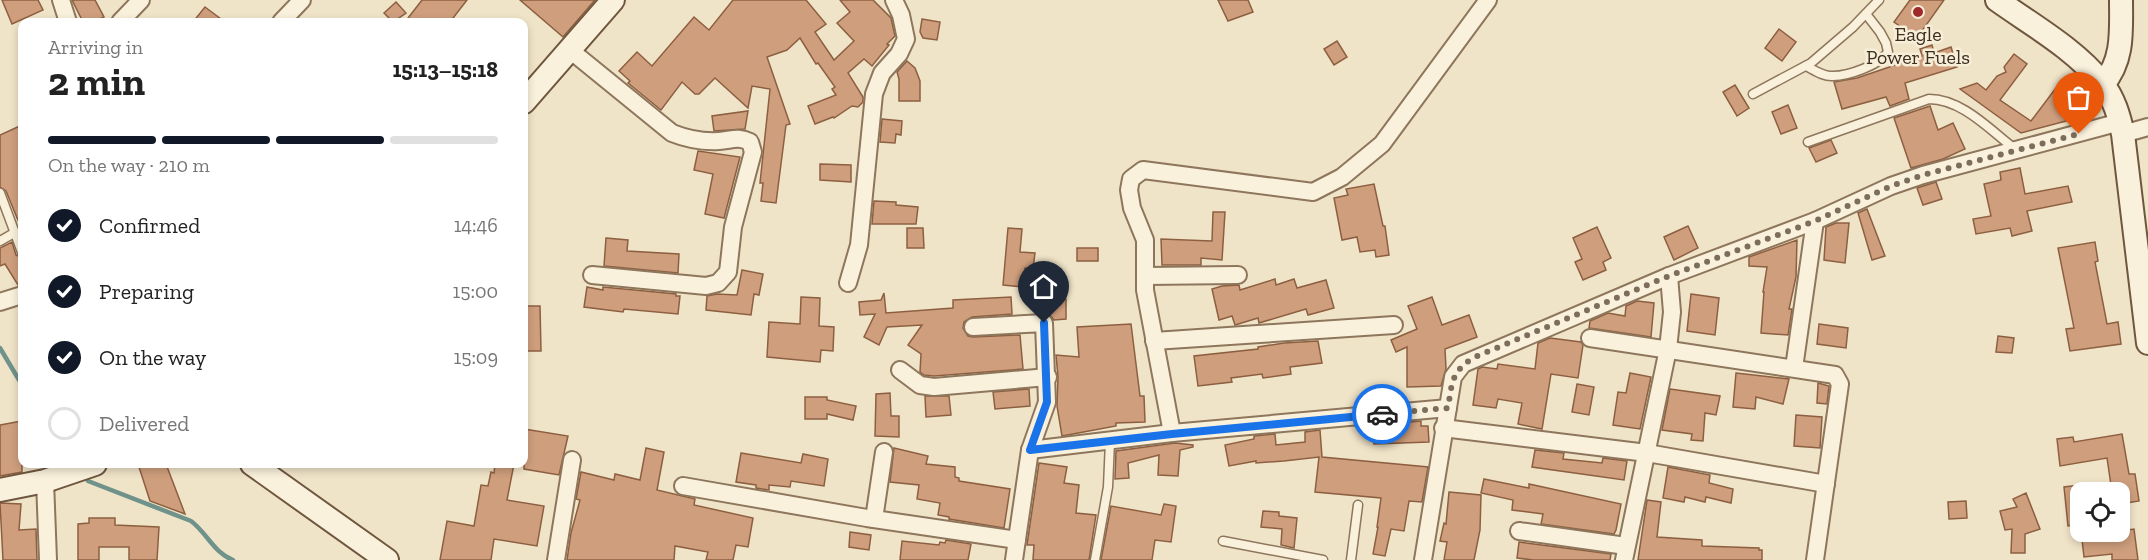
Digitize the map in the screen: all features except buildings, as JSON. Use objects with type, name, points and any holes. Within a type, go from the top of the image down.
[{"type":"main road","points":[[1997,0],[2083,64],[2103,84],[2117,109],[2122,128],[2148,343]]},
{"type":"main road","points":[[2103,84],[2111,75],[2118,58],[2121,0]]},
{"type":"main road","points":[[528,97],[570,50],[607,2]]},
{"type":"main road","points":[[0,490],[45,481],[83,468]]},
{"type":"main road","points":[[258,468],[387,560]]},
{"type":"street","points":[[61,0],[67,18]]},
{"type":"street","points":[[124,18],[141,0]]},
{"type":"street","points":[[285,18],[302,0]]},
{"type":"street","points":[[848,284],[859,245],[874,94],[882,73],[899,54],[906,39],[901,15],[894,0]]},
{"type":"street","points":[[1172,434],[1145,290],[1145,240],[1132,208],[1129,190],[1131,179],[1143,170],[1286,190],[1313,192],[1329,185],[1382,144],[1488,0]]},
{"type":"street","points":[[570,50],[672,133],[691,140],[719,141],[740,137],[750,142],[753,153],[733,227],[728,272],[718,283],[706,286],[592,275]]},
{"type":"street","points":[[1423,560],[1453,377],[1463,364],[1669,276],[1815,221],[1869,195],[1923,175],[2122,128],[2148,127]]},
{"type":"street","points":[[1794,368],[1815,221]]},
{"type":"street","points":[[1146,276],[1238,275]]},
{"type":"street","points":[[1519,531],[1625,553],[1668,349],[1672,304],[1669,276]]},
{"type":"street","points":[[0,302],[18,296]]},
{"type":"street","points":[[973,327],[1044,323],[1048,377],[1047,402],[1030,450],[1014,560]]},
{"type":"street","points":[[1154,342],[1394,325]]},
{"type":"street","points":[[1590,338],[1835,375],[1840,384],[1815,560]]},
{"type":"street","points":[[900,370],[920,385],[934,387],[1048,377]]},
{"type":"street","points":[[1030,450],[1448,408]]},
{"type":"street","points":[[1443,428],[1647,453],[1826,484]]},
{"type":"street","points":[[874,519],[884,452]]},
{"type":"street","points":[[556,560],[573,460]]},
{"type":"street","points":[[45,481],[48,560]]},
{"type":"street","points":[[683,486],[874,519],[1017,540]]},
{"type":"lane","points":[[1753,94],[1806,66],[1825,53],[1880,0]]},
{"type":"lane","points":[[1806,66],[1832,76],[1873,64],[1885,57],[1888,52],[1886,43],[1866,14]]},
{"type":"lane","points":[[1808,142],[1929,99],[1940,99],[1959,106],[2018,151]]},
{"type":"lane","points":[[0,194],[18,242]]},
{"type":"lane","points":[[0,241],[14,233]]},
{"type":"lane","points":[[1095,560],[1108,487],[1110,441]]},
{"type":"lane","points":[[1351,560],[1359,505]]},
{"type":"lane","points":[[1223,542],[1323,560]]},
{"type":"waterway","points":[[0,348],[18,378]]},
{"type":"waterway","points":[[88,481],[191,521],[221,553],[233,560]]},
{"type":"way so far","points":[[1382,414],[1448,408],[1453,377],[1463,364],[1475,357],[1669,276],[1815,221],[1891,186],[1923,175],[2079,134]]},
{"type":"place","name":"Eagle Power Fuels","points":[[1918,12]]},
{"type":"route","points":[[1044,323],[1048,377],[1047,402],[1030,450],[1382,414]]}]
